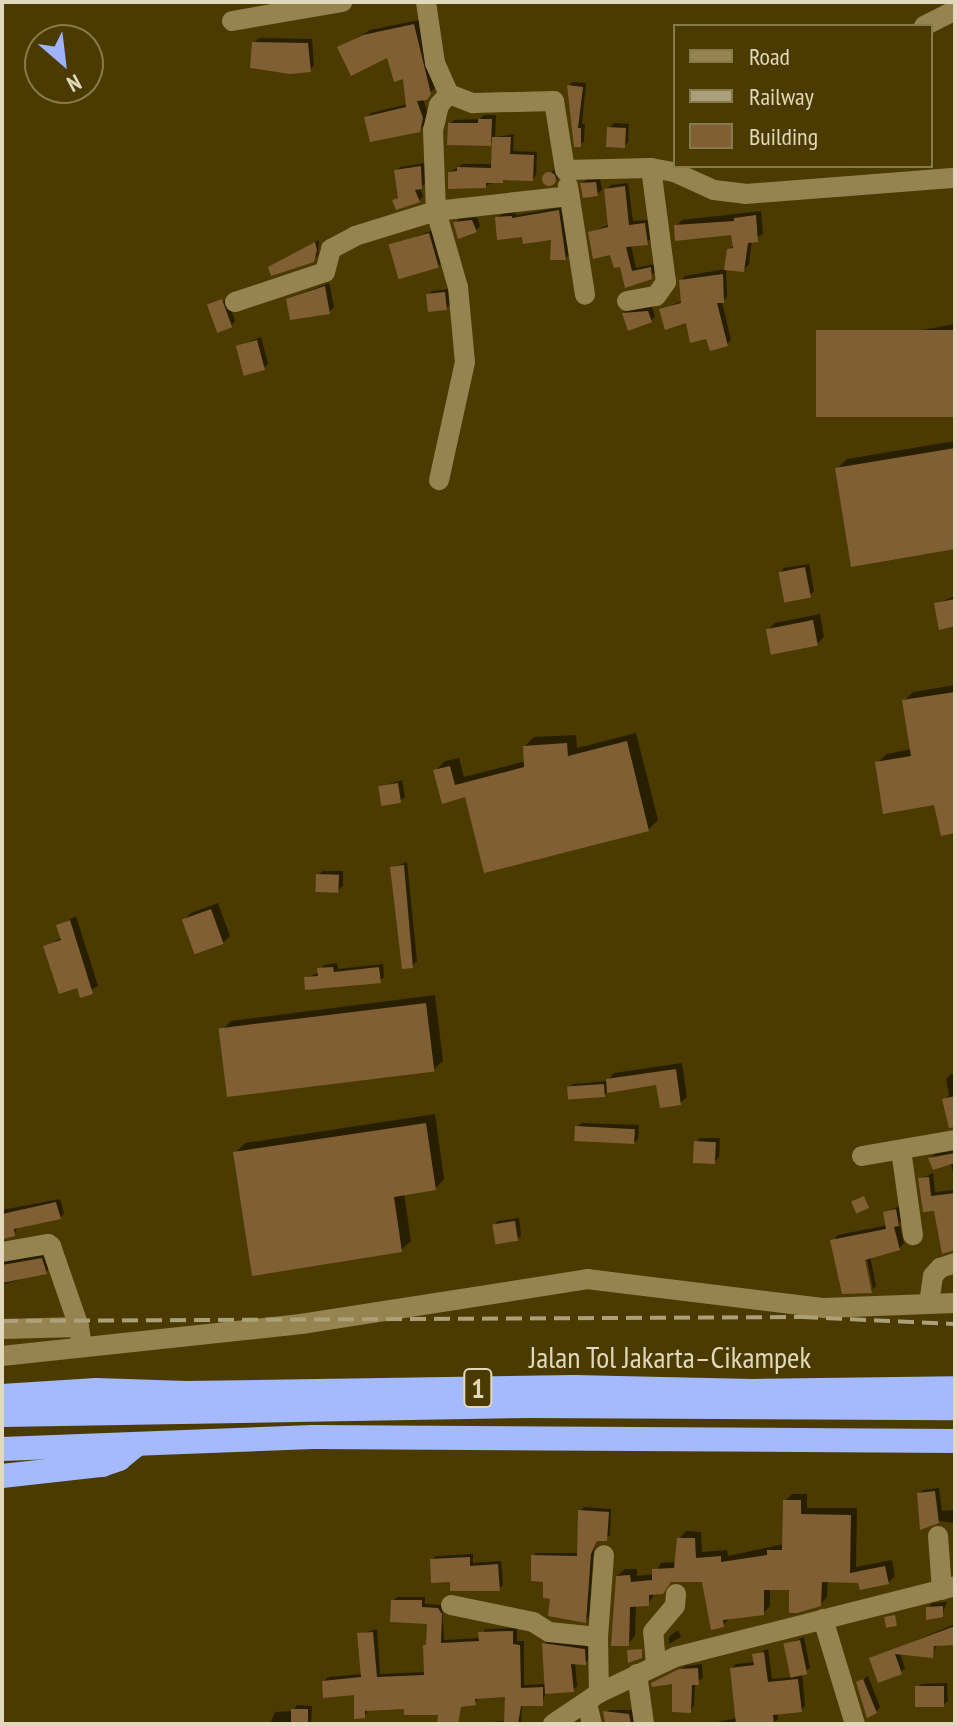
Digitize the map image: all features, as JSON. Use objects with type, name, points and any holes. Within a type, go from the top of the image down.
[{"type":"highway","points":[[2,1386],[96,1390]]},
{"type":"highway","name":"Jalan Tol Jakarta–Cikampek","points":[[2,1396],[96,1390],[187,1393],[574,1387],[752,1391],[955,1388]]},
{"type":"highway","name":"1","points":[[2,1415],[530,1406],[955,1408]]},
{"type":"highway","name":"1","points":[[2,1434],[531,1422],[955,1425]]},
{"type":"highway","name":"1","points":[[2,1449],[313,1437],[955,1441]]},
{"type":"highway","points":[[2,1476],[102,1465],[119,1459],[137,1444]]},
{"type":"street","points":[[232,21],[342,2]]},
{"type":"street","points":[[426,2],[435,63],[449,94],[473,103],[554,101],[585,295]]},
{"type":"street","points":[[928,24],[955,10]]},
{"type":"street","points":[[439,480],[465,362],[458,287],[436,211],[433,130],[439,105],[449,94]]},
{"type":"street","points":[[565,170],[651,168],[674,172],[714,190],[745,194],[955,178]]},
{"type":"street","points":[[627,301],[652,297],[662,291],[666,282],[651,168]]},
{"type":"street","points":[[235,302],[325,272],[331,249],[355,236],[436,211],[569,196]]},
{"type":"street","points":[[862,1156],[955,1140]]},
{"type":"street","points":[[901,1150],[913,1235]]},
{"type":"street","points":[[2,1252],[51,1246],[80,1337]]},
{"type":"street","points":[[929,1304],[933,1276],[940,1268],[955,1263]]},
{"type":"street","points":[[2,1329],[80,1337],[301,1324],[587,1279],[824,1308],[955,1303]]},
{"type":"street","points":[[2,1356],[80,1337]]},
{"type":"street","points":[[553,1724],[656,1664],[949,1588],[938,1536]]},
{"type":"street","points":[[592,1724],[604,1555]]},
{"type":"street","points":[[656,1664],[653,1632],[675,1606],[676,1594]]},
{"type":"street","points":[[451,1605],[533,1622],[549,1632],[598,1637]]},
{"type":"street","points":[[823,1619],[855,1724]]},
{"type":"street","points":[[637,1674],[644,1724]]},
{"type":"building","points":[[414,24],[431,94],[427,100],[417,101],[423,118],[420,132],[370,142],[364,117],[406,107],[403,79],[394,82],[387,58],[351,76],[337,47],[363,35]]},
{"type":"building","points":[[252,42],[308,43],[311,72],[290,74],[250,68]]},
{"type":"building","points":[[567,85],[583,87],[578,128],[581,128],[581,147],[574,147]]},
{"type":"building","points":[[478,119],[492,119],[491,146],[447,145],[448,123],[478,123]]},
{"type":"building","points":[[607,127],[626,128],[625,148],[606,147]]},
{"type":"building","points":[[492,137],[511,137],[510,154],[534,155],[533,181],[503,180],[503,183],[486,183],[486,188],[448,189],[448,172],[457,171],[457,167],[491,168]]},
{"type":"building","points":[[421,166],[422,189],[415,190],[420,202],[396,210],[392,200],[398,198],[394,170]]},
{"type":"building","points":[[549,172],[556,179],[549,186],[542,179]]},
{"type":"building","points":[[596,182],[598,196],[583,198],[580,183]]},
{"type":"building","points":[[625,186],[629,225],[645,223],[648,245],[626,247],[632,271],[651,267],[652,279],[625,288],[620,267],[614,268],[610,255],[593,259],[588,232],[608,227],[604,189]]},
{"type":"building","points":[[559,210],[566,260],[550,260],[551,240],[523,244],[522,237],[497,240],[495,217],[512,218]]},
{"type":"building","points":[[756,215],[758,242],[748,243],[744,272],[724,270],[727,249],[733,248],[731,235],[675,241],[674,225],[734,221],[734,218]]},
{"type":"building","points":[[472,220],[477,232],[458,239],[453,222]]},
{"type":"building","points":[[429,233],[439,268],[399,279],[389,245]]},
{"type":"building","points":[[315,242],[314,262],[271,276],[268,267]]},
{"type":"building","points":[[723,274],[724,303],[717,303],[728,346],[710,351],[706,339],[690,343],[686,323],[665,330],[659,309],[681,303],[679,280]]},
{"type":"building","points":[[325,286],[330,314],[290,320],[286,299]]},
{"type":"building","points":[[445,292],[447,310],[428,312],[426,294]]},
{"type":"building","points":[[222,299],[232,327],[217,333],[207,304]]},
{"type":"building","points":[[648,311],[652,322],[628,331],[622,313]]},
{"type":"building","points":[[816,330],[955,330],[955,417],[816,417]]},
{"type":"building","points":[[257,340],[265,370],[244,376],[236,346]]},
{"type":"building","points":[[955,448],[955,549],[851,567],[835,468]]},
{"type":"building","points":[[805,567],[811,597],[784,603],[778,572]]},
{"type":"building","points":[[955,599],[955,626],[939,630],[934,603]]},
{"type":"building","points":[[813,620],[818,646],[771,655],[766,629]]},
{"type":"building","points":[[955,692],[955,833],[941,836],[934,805],[883,814],[875,762],[911,756],[902,700]]},
{"type":"building","points":[[627,741],[649,831],[484,873],[465,797],[442,804],[433,770],[450,766],[455,785],[524,767],[523,746],[567,743],[568,756]]},
{"type":"building","points":[[398,783],[401,803],[381,806],[378,786]]},
{"type":"building","points":[[404,865],[413,968],[402,969],[390,867]]},
{"type":"building","points":[[316,874],[339,875],[338,893],[315,892]]},
{"type":"building","points":[[211,909],[224,944],[195,954],[182,920]]},
{"type":"building","points":[[70,920],[93,994],[80,998],[77,988],[59,994],[43,946],[61,940],[56,925]]},
{"type":"building","points":[[333,967],[334,972],[379,967],[381,983],[305,990],[304,977],[318,976],[317,968]]},
{"type":"building","points":[[426,1003],[434,1071],[227,1097],[219,1028]]},
{"type":"building","points":[[676,1069],[681,1105],[660,1108],[656,1085],[607,1093],[606,1079]]},
{"type":"building","points":[[604,1084],[605,1097],[568,1100],[567,1087]]},
{"type":"building","points":[[955,1096],[955,1127],[949,1128],[942,1099]]},
{"type":"building","points":[[426,1123],[436,1190],[394,1197],[402,1252],[252,1276],[233,1152]]},
{"type":"building","points":[[575,1126],[635,1129],[634,1144],[574,1141]]},
{"type":"building","points":[[694,1141],[716,1142],[715,1164],[693,1163]]},
{"type":"building","points":[[955,1153],[955,1163],[933,1170],[928,1158]]},
{"type":"building","points":[[929,1177],[931,1196],[955,1193],[955,1250],[942,1254],[934,1211],[923,1212],[918,1178]]},
{"type":"building","points":[[864,1196],[869,1208],[856,1213],[851,1201]]},
{"type":"building","points":[[56,1202],[61,1219],[14,1229],[15,1236],[3,1239],[2,1214]]},
{"type":"building","points":[[896,1209],[899,1226],[894,1227],[900,1250],[865,1260],[872,1293],[842,1294],[830,1240],[886,1229],[883,1212]]},
{"type":"building","points":[[515,1221],[518,1241],[495,1244],[492,1225]]},
{"type":"building","points":[[42,1258],[47,1274],[2,1283],[2,1265]]},
{"type":"building","points":[[935,1491],[939,1523],[920,1530],[917,1493]]},
{"type":"building","points":[[783,1500],[801,1500],[801,1514],[851,1515],[850,1573],[885,1566],[889,1584],[860,1590],[858,1583],[822,1582],[821,1606],[797,1613],[789,1613],[789,1590],[764,1590],[764,1615],[723,1620],[724,1627],[711,1630],[702,1582],[671,1582],[663,1594],[649,1595],[649,1606],[630,1607],[629,1646],[611,1646],[616,1576],[630,1575],[631,1582],[652,1580],[652,1569],[674,1568],[677,1538],[695,1538],[696,1558],[721,1556],[721,1562],[767,1555],[767,1550],[782,1550]]},
{"type":"building","points":[[578,1510],[609,1512],[607,1541],[597,1541],[591,1554],[586,1623],[548,1616],[550,1599],[543,1598],[543,1582],[531,1581],[531,1555],[577,1556]]},
{"type":"building","points":[[470,1557],[470,1566],[498,1564],[500,1591],[450,1591],[450,1582],[431,1583],[430,1559]]},
{"type":"building","points":[[391,1600],[422,1600],[422,1607],[438,1608],[442,1614],[441,1643],[479,1641],[478,1632],[513,1631],[513,1644],[520,1645],[521,1688],[543,1687],[543,1706],[521,1706],[518,1724],[504,1724],[505,1697],[475,1699],[476,1705],[461,1707],[458,1724],[437,1724],[438,1715],[404,1715],[404,1709],[365,1711],[365,1718],[354,1719],[354,1695],[323,1698],[322,1681],[361,1677],[357,1633],[373,1632],[377,1677],[424,1675],[423,1645],[426,1645],[427,1624],[390,1622]]},
{"type":"building","points":[[943,1606],[943,1617],[926,1620],[926,1607]]},
{"type":"building","points":[[895,1615],[897,1626],[886,1628],[884,1617]]},
{"type":"building","points":[[955,1626],[955,1645],[934,1646],[933,1658],[895,1654],[902,1674],[878,1683],[869,1658]]},
{"type":"building","points":[[800,1640],[807,1674],[791,1678],[783,1644]]},
{"type":"building","points":[[542,1643],[585,1649],[586,1665],[571,1664],[574,1692],[545,1694]]},
{"type":"building","points":[[642,1649],[642,1658],[628,1663],[627,1650]]},
{"type":"building","points":[[764,1652],[768,1682],[798,1679],[802,1712],[773,1715],[774,1724],[736,1724],[730,1668],[754,1665],[752,1654]]},
{"type":"building","points":[[698,1668],[699,1685],[692,1685],[691,1713],[672,1712],[672,1684],[652,1687],[651,1683],[679,1669]]},
{"type":"building","points":[[863,1679],[877,1713],[867,1718],[856,1682]]},
{"type":"building","points":[[915,1686],[944,1686],[944,1707],[915,1707]]},
{"type":"building","points":[[291,1709],[308,1709],[308,1724],[291,1724]]},
{"type":"building","points":[[603,1711],[629,1714],[631,1724],[605,1724]]},
{"type":"railway","points":[[2,1321],[802,1317],[955,1324]]}]
